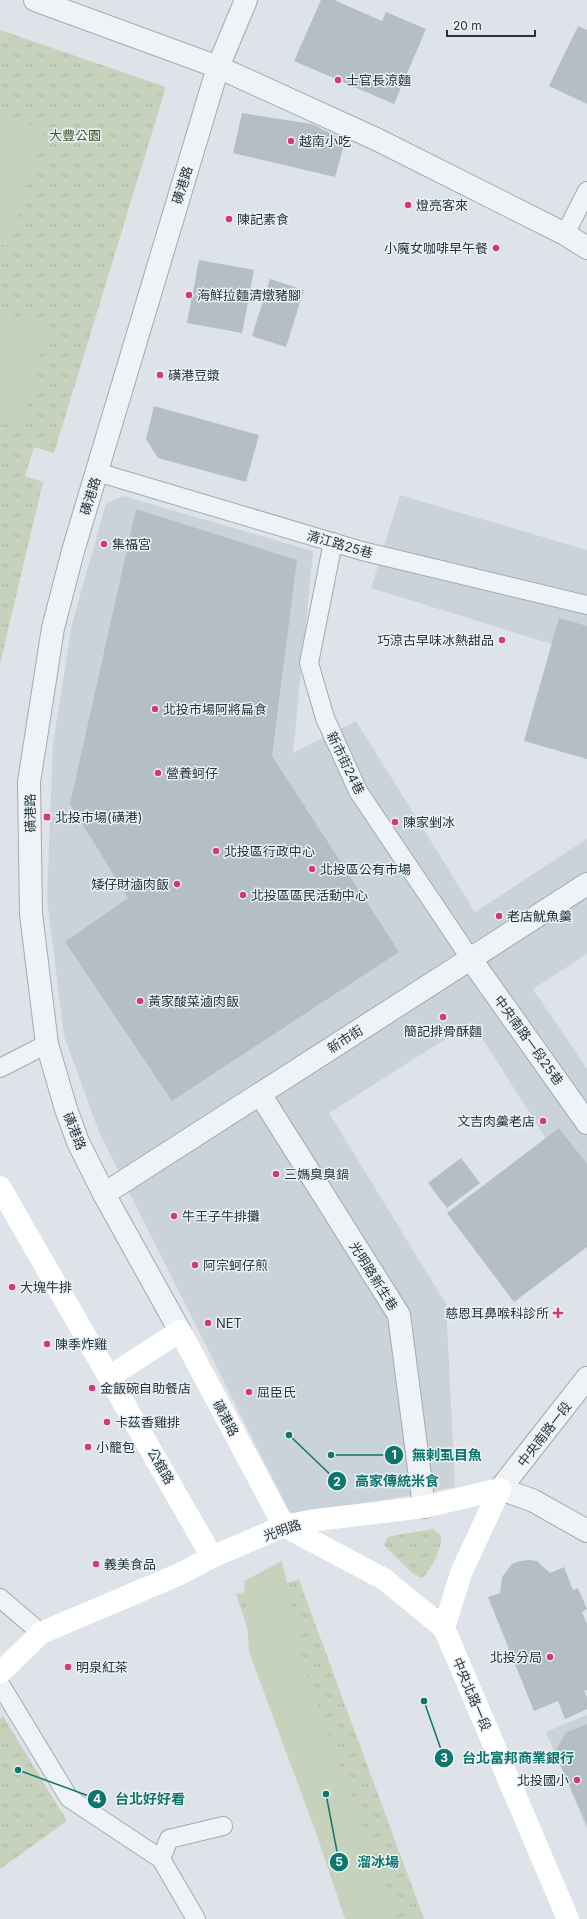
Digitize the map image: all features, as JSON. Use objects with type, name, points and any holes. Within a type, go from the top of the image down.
[{"type":"street","points":[[35,0],[218,67],[376,139],[565,234],[587,248]]},
{"type":"street","name":"磺港路","points":[[246,0],[218,67],[73,550],[53,628],[29,782],[31,914],[47,1044],[66,1109],[78,1142],[104,1194],[180,1331],[284,1526]]},
{"type":"street","name":"新市街","points":[[104,1194],[587,884]]},
{"type":"street","name":"中央南路一段25巷","points":[[470,958],[587,1123]]},
{"type":"street","name":"光明路新生巷","points":[[260,1094],[399,1315],[424,1507]]},
{"type":"street","name":"公舘路","points":[[0,1187],[212,1558]]},
{"type":"street","points":[[109,1377],[180,1331]]},
{"type":"street","name":"中央南路一段","points":[[500,1490],[587,1378]]},
{"type":"street","points":[[284,1526],[384,1579],[444,1628],[460,1573],[500,1490]]},
{"type":"street","name":"光明路","points":[[0,1673],[41,1633],[180,1574],[284,1526],[309,1521],[424,1507],[500,1490],[532,1500],[587,1531]]},
{"type":"street","name":"中央北路一段","points":[[444,1628],[568,1919]]},
{"type":"lane","points":[[565,234],[587,191]]},
{"type":"lane","name":"清江路25巷","points":[[97,472],[362,550],[587,605]]},
{"type":"lane","name":"新市街24巷","points":[[333,542],[309,662],[325,718],[358,791],[470,958]]},
{"type":"lane","points":[[0,1068],[47,1044]]},
{"type":"lane","points":[[0,1598],[41,1633]]},
{"type":"lane","points":[[0,1684],[69,1798],[161,1859],[196,1919]]},
{"type":"lane","points":[[161,1859],[169,1839],[223,1826]]},
{"type":"shaded area","points":[[400,495],[587,550],[587,655],[371,588]]},
{"type":"shaded area","points":[[123,496],[313,551],[293,753],[356,721],[475,912],[587,839],[587,954],[533,989],[587,1069],[587,1203],[472,1022],[329,1113],[446,1304],[455,1487],[292,1517],[99,1132],[64,1036],[47,899],[53,744],[72,624],[106,504]]},
{"type":"shaded area","name":"北投國小","points":[[587,1715],[587,1829],[546,1732]]},
{"type":"green space","name":"大豐公園","points":[[0,30],[166,87],[54,453],[34,447],[25,476],[43,482],[0,664]]},
{"type":"green space","points":[[0,116],[44,130],[7,247],[0,244]]},
{"type":"green space","points":[[0,312],[48,325],[21,428],[0,423]]},
{"type":"green space","points":[[433,1529],[441,1535],[440,1545],[432,1565],[421,1578],[412,1573],[384,1545],[387,1538],[392,1536]]},
{"type":"green space","points":[[282,1561],[305,1670],[397,1919],[348,1919],[249,1652],[244,1581]]},
{"type":"green space","points":[[299,1580],[424,1919],[345,1919],[236,1594]]},
{"type":"green space","points":[[3,1716],[67,1821],[0,1869],[0,1719]]},
{"type":"building","points":[[321,0],[334,0],[382,21],[386,12],[426,29],[394,104],[294,61]]},
{"type":"building","points":[[578,26],[587,30],[587,104],[549,86]]},
{"type":"building","points":[[242,113],[312,124],[345,141],[335,177],[233,153]]},
{"type":"building","points":[[199,260],[254,270],[242,333],[187,323]]},
{"type":"building","points":[[270,279],[304,290],[286,347],[252,336]]},
{"type":"building","points":[[154,406],[259,435],[246,482],[158,458],[146,439]]},
{"type":"building","name":"北投區行政中心","points":[[136,509],[297,560],[272,756],[399,952],[172,1101],[65,942],[128,898],[70,804]]},
{"type":"building","points":[[559,618],[587,626],[587,759],[524,741]]},
{"type":"building","points":[[559,1128],[587,1164],[587,1247],[514,1302],[447,1213]]},
{"type":"building","points":[[461,1158],[480,1183],[447,1208],[428,1183]]},
{"type":"building","name":"北投分局","points":[[529,1560],[537,1561],[550,1573],[564,1567],[573,1590],[578,1588],[587,1609],[582,1612],[587,1624],[587,1690],[584,1691],[587,1697],[587,1709],[565,1719],[558,1701],[534,1711],[488,1597],[500,1593],[502,1577],[512,1564]]},
{"type":"building","name":"北投國小","points":[[587,1724],[587,1825],[555,1753],[565,1733]]},
{"type":"place","name":"士官長涼麵","points":[[338,80]]},
{"type":"place","name":"越南小吃","points":[[291,141]]},
{"type":"place","name":"燈亮客來","points":[[408,205]]},
{"type":"place","name":"陳記素食","points":[[229,219]]},
{"type":"place","name":"小魔女咖啡早午餐","points":[[496,248]]},
{"type":"place","name":"海鮮拉麵清燉豬腳","points":[[189,295]]},
{"type":"place","name":"磺港豆漿","points":[[160,375]]},
{"type":"place","name":"集福宮","points":[[104,544]]},
{"type":"place","name":"巧涼古早味冰熱甜品","points":[[502,640]]},
{"type":"place","name":"北投市場阿將扁食","points":[[155,709]]},
{"type":"place","name":"營養蚵仔","points":[[158,773]]},
{"type":"place","name":"北投市場(磺港)","points":[[47,817]]},
{"type":"place","name":"陳家剉冰","points":[[395,822]]},
{"type":"place","name":"北投區行政中心","points":[[216,851]]},
{"type":"place","name":"北投區公有市場","points":[[312,869]]},
{"type":"place","name":"矮仔財滷肉飯","points":[[177,884]]},
{"type":"place","name":"北投區區民活動中心","points":[[243,895]]},
{"type":"place","name":"老店魷魚羹","points":[[499,916]]},
{"type":"place","name":"黃家酸菜滷肉飯","points":[[140,1001]]},
{"type":"place","name":"簡記排骨酥麵","points":[[443,1017]]},
{"type":"place","name":"文吉肉羹老店","points":[[543,1121]]},
{"type":"place","name":"三媽臭臭鍋","points":[[276,1174]]},
{"type":"place","name":"牛王子牛排攤","points":[[174,1216]]},
{"type":"place","name":"阿宗蚵仔煎","points":[[195,1265]]},
{"type":"place","name":"大塊牛排","points":[[12,1287]]},
{"type":"place","name":"慈恩耳鼻喉科診所","points":[[558,1313]]},
{"type":"place","name":"NET","points":[[208,1323]]},
{"type":"place","name":"陳季炸雞","points":[[47,1344]]},
{"type":"place","name":"金飯碗自助餐店","points":[[92,1388]]},
{"type":"place","name":"屈臣氏","points":[[249,1392]]},
{"type":"place","name":"卡茲香雞排","points":[[107,1422]]},
{"type":"place","name":"高家傳統米食","points":[[289,1435]]},
{"type":"place","name":"小籠包","points":[[88,1447]]},
{"type":"place","name":"無剌虱目魚","points":[[331,1455]]},
{"type":"place","name":"義美食品","points":[[96,1564]]},
{"type":"place","name":"北投分局","points":[[550,1657]]},
{"type":"place","name":"明泉紅茶","points":[[68,1667]]},
{"type":"place","name":"台北富邦商業銀行","points":[[424,1701]]},
{"type":"place","name":"台北好好看","points":[[18,1770]]},
{"type":"place","name":"北投國小","points":[[577,1780]]},
{"type":"place","name":"溜冰場","points":[[326,1794]]}]
